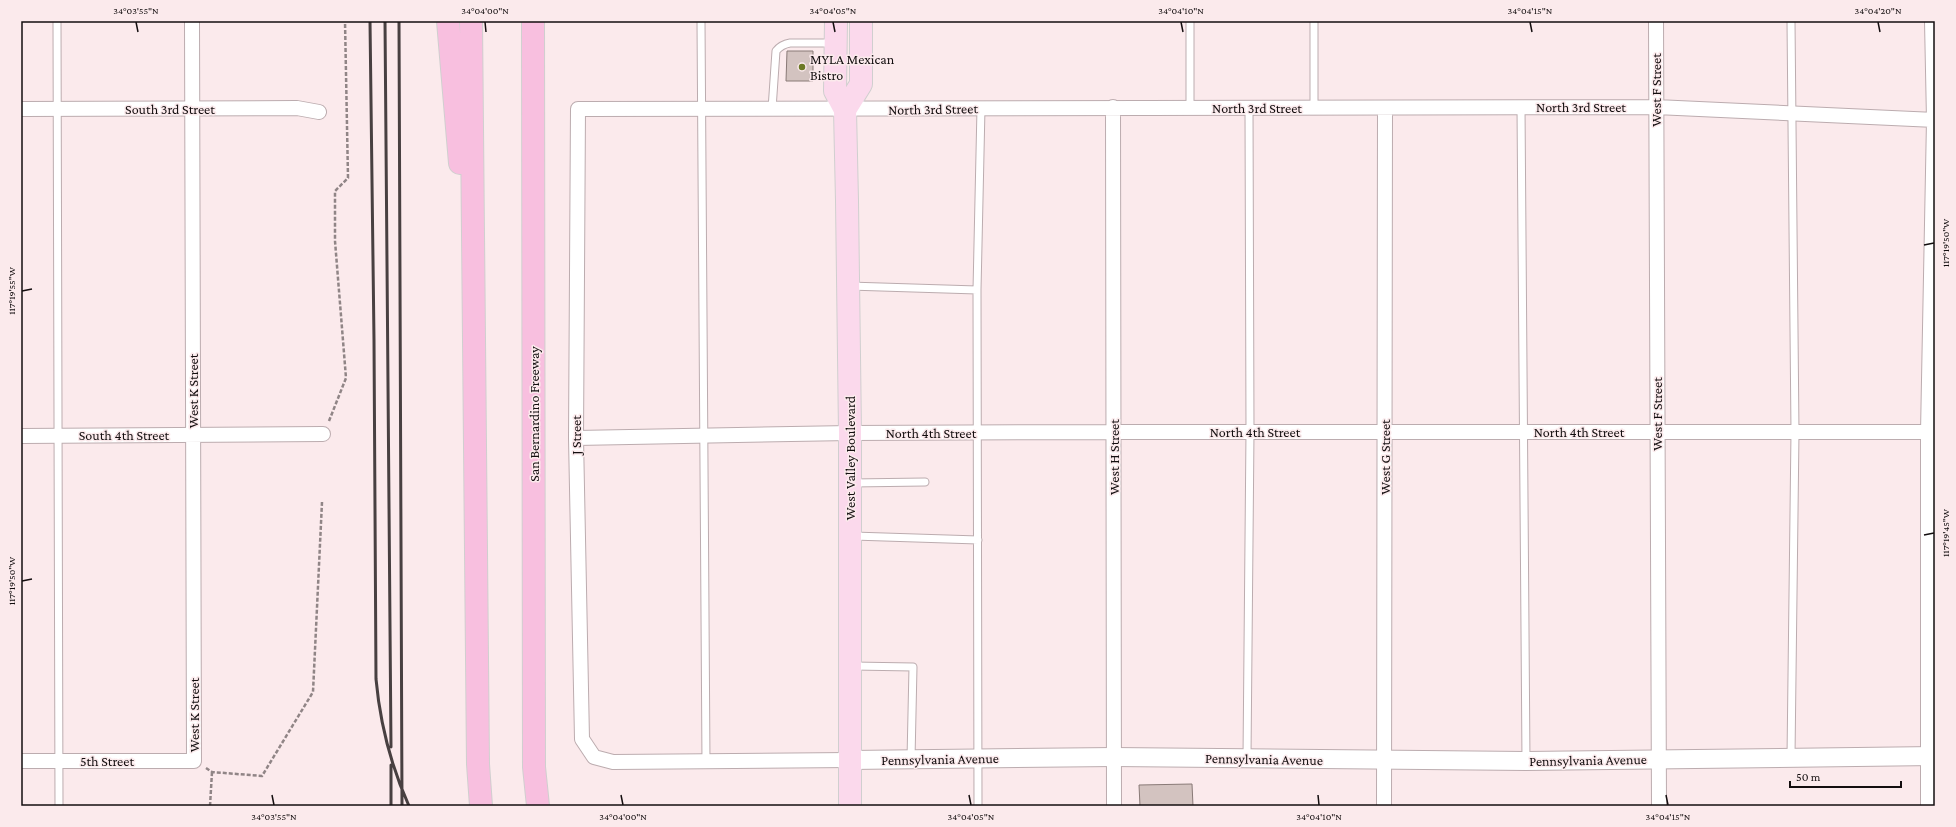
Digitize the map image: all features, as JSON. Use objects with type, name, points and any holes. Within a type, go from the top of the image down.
[{"type":"highway","points":[[448,21],[475,343]]},
{"type":"highway","points":[[471,21],[478,764],[481,806]]},
{"type":"highway","name":"San Bernardino Freeway","points":[[533,21],[534,767],[538,806]]},
{"type":"highway","points":[[534,50],[545,21]]},
{"type":"main road","name":"West Valley Boulevard","points":[[836,21],[835,91],[845,110],[850,433],[850,806]]},
{"type":"main road","points":[[845,110],[861,84],[861,21]]},
{"type":"street","name":"West K Street","points":[[192,21],[194,761]]},
{"type":"street","name":"West F Street","points":[[1656,21],[1659,806]]},
{"type":"street","points":[[1928,806],[1931,756],[1931,432],[1935,120],[1932,21]]},
{"type":"street","name":"North 3rd Street","points":[[578,109],[845,110],[1112,107],[1656,107],[1935,120]]},
{"type":"street","name":"West H Street","points":[[1112,107],[1114,806]]},
{"type":"street","name":"South 3rd Street","points":[[21,109],[297,108],[319,112]]},
{"type":"street","name":"West G Street","points":[[1384,806],[1385,108]]},
{"type":"street","name":"J Street","points":[[578,109],[576,438],[582,739],[594,757]]},
{"type":"street","name":"North 4th Street","points":[[576,438],[850,433],[1931,432]]},
{"type":"street","name":"South 4th Street","points":[[21,436],[323,434]]},
{"type":"street","name":"Pennsylvania Avenue","points":[[594,757],[613,762],[706,762],[1114,756],[1384,761],[1526,761],[1931,756]]},
{"type":"street","name":"5th Street","points":[[21,760],[194,761]]},
{"type":"lane","points":[[57,21],[59,806]]},
{"type":"lane","points":[[701,21],[706,762]]},
{"type":"lane","points":[[1190,21],[1190,108]]},
{"type":"lane","points":[[1314,21],[1314,108]]},
{"type":"lane","points":[[1791,21],[1795,432],[1791,757]]},
{"type":"lane","points":[[772,109],[776,51],[784,44],[790,43],[836,43]]},
{"type":"lane","points":[[1521,107],[1526,761]]},
{"type":"lane","points":[[978,806],[977,290],[980,108]]},
{"type":"lane","points":[[1247,759],[1250,432],[1249,108]]},
{"type":"lane","points":[[848,286],[977,290]]},
{"type":"lane","points":[[850,483],[925,482]]},
{"type":"lane","points":[[850,536],[978,540]]},
{"type":"lane","points":[[850,666],[912,667],[911,759]]},
{"type":"path","points":[[323,434],[346,378],[335,241],[335,191],[348,178],[345,21]]},
{"type":"path","points":[[194,761],[212,772],[262,776],[313,692],[322,502]]},
{"type":"path","points":[[210,806],[212,772]]},
{"type":"building","points":[[787,51],[813,51],[813,81],[786,81]]},
{"type":"building","points":[[1192,784],[1193,806],[1140,806],[1139,785]]},
{"type":"railway","points":[[370,21],[376,679],[380,712],[387,744],[409,806]]},
{"type":"railway","points":[[385,21],[391,747]]},
{"type":"railway","points":[[399,21],[402,806]]},
{"type":"railway","points":[[391,765],[391,806]]},
{"type":"place","name":"MYLA Mexican Bistro","points":[[802,67]]}]
